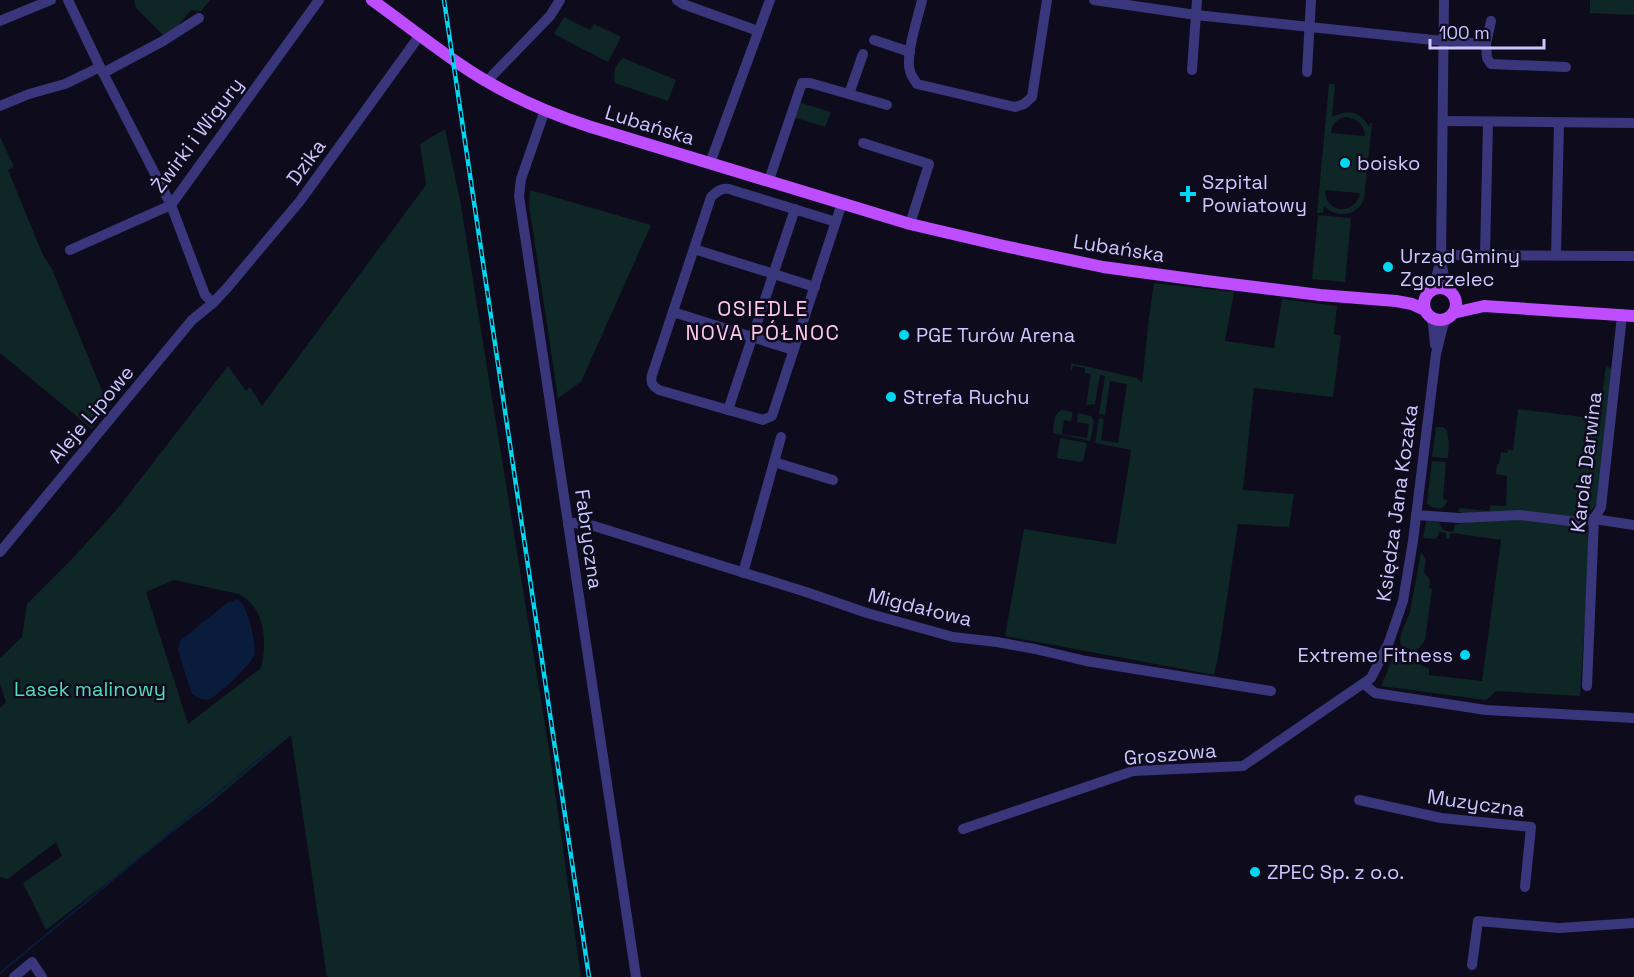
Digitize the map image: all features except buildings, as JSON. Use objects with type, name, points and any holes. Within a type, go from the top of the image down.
[{"type":"main road","name":"Lubańska","points":[[372,0],[458,63],[487,81],[545,110],[591,127],[910,224],[1103,267],[1320,295],[1396,300],[1412,304],[1428,313]]},
{"type":"main road","points":[[1485,306],[1437,319],[1428,313],[1424,301],[1430,292],[1441,288],[1485,306],[1628,316]]},
{"type":"main road","name":"Lubańska","points":[[1396,300],[1430,292]]},
{"type":"main road","points":[[1450,315],[1455,307],[1452,294]]},
{"type":"street","points":[[0,21],[51,0]]},
{"type":"street","points":[[68,0],[101,70],[171,205],[205,295],[213,303]]},
{"type":"street","name":"Żwirki i Wigury","points":[[70,250],[171,205],[319,0]]},
{"type":"street","points":[[487,81],[550,16],[560,0]]},
{"type":"street","points":[[710,163],[770,0]]},
{"type":"street","points":[[922,0],[909,65],[917,84],[1015,107],[1032,97],[1047,0]]},
{"type":"street","points":[[1094,0],[1196,15],[1486,44]]},
{"type":"street","points":[[1192,70],[1197,0]]},
{"type":"street","points":[[1306,72],[1311,0]]},
{"type":"street","points":[[1444,0],[1441,258],[1445,282],[1452,294]]},
{"type":"street","points":[[682,1],[758,31]]},
{"type":"street","points":[[0,106],[101,70],[163,41],[199,18]]},
{"type":"street","points":[[1491,21],[1486,44],[1487,58],[1491,64],[1566,67]]},
{"type":"street","name":"Dzika","points":[[213,303],[300,201],[420,35]]},
{"type":"street","points":[[874,40],[910,52]]},
{"type":"street","points":[[849,94],[862,54]]},
{"type":"street","points":[[769,180],[802,83],[810,83],[887,105]]},
{"type":"street","name":"Fabryczna","points":[[545,110],[521,178],[519,196],[636,977]]},
{"type":"street","points":[[1443,121],[1634,123]]},
{"type":"street","points":[[1485,255],[1488,122]]},
{"type":"street","points":[[1556,255],[1559,123]]},
{"type":"street","points":[[864,143],[928,164],[910,224]]},
{"type":"street","points":[[836,222],[729,189],[719,190],[711,197],[652,375],[652,385],[659,390],[763,420],[770,418],[774,413],[793,350],[815,287],[836,222],[842,203]]},
{"type":"street","points":[[728,410],[795,209]]},
{"type":"street","points":[[694,249],[815,287]]},
{"type":"street","points":[[1441,258],[1485,255],[1634,256]]},
{"type":"street","points":[[1430,292],[1441,258]]},
{"type":"street","name":"Aleje Lipowe","points":[[0,552],[192,320],[213,303]]},
{"type":"street","points":[[673,312],[793,350]]},
{"type":"street","name":"Księdza Jana Kozaka","points":[[1428,313],[1433,324],[1436,354]]},
{"type":"street","name":"Księdza Jana Kozaka","points":[[1364,684],[1371,678],[1389,642],[1403,601],[1436,354],[1443,326],[1450,315]]},
{"type":"street","name":"Karola Darwina","points":[[1587,686],[1594,519],[1601,507],[1628,316]]},
{"type":"street","points":[[743,573],[781,437]]},
{"type":"street","points":[[774,462],[833,480]]},
{"type":"street","points":[[1416,515],[1459,518],[1520,515],[1578,522],[1594,519],[1634,525]]},
{"type":"street","name":"Migdałowa","points":[[568,524],[594,526],[953,637],[1035,648],[1086,661],[1271,691]]},
{"type":"street","points":[[1364,684],[1375,693],[1486,710],[1634,718]]},
{"type":"street","name":"Groszowa","points":[[963,829],[1133,771],[1242,766],[1350,691],[1364,684]]},
{"type":"street","name":"Muzyczna","points":[[1359,800],[1441,818],[1531,827],[1525,887]]},
{"type":"street","points":[[1472,965],[1478,921],[1559,928],[1634,923]]},
{"type":"street","points":[[14,977],[32,962],[42,977]]},
{"type":"green space","points":[[134,0],[210,0],[201,11],[191,10],[172,33],[165,37],[136,8]]},
{"type":"green space","points":[[1590,0],[1634,0],[1634,15],[1590,13]]},
{"type":"green space","points":[[564,17],[590,30],[594,24],[621,37],[608,62],[554,34]]},
{"type":"green space","points":[[623,58],[676,80],[668,101],[615,83],[615,69]]},
{"type":"green space","points":[[1329,84],[1335,84],[1332,117],[1348,112],[1358,115],[1369,127],[1372,123],[1364,199],[1357,209],[1346,214],[1335,213],[1324,206],[1323,213],[1317,213]],"holes":[[[1347,117],[1360,123],[1365,136],[1331,133],[1336,122]],[[1325,190],[1359,193],[1360,194],[1352,206],[1340,209],[1330,204]]]},
{"type":"green space","points":[[798,102],[831,112],[825,127],[793,117]]},
{"type":"green space","name":"Lasek malinowy","points":[[445,129],[460,200],[550,756],[581,977],[327,977],[291,735],[213,801],[46,930],[23,883],[62,856],[56,842],[8,879],[0,877],[0,708],[6,702],[0,684],[0,658],[22,637],[27,604],[118,508],[228,366],[246,391],[250,387],[262,406],[426,185],[420,144]],"holes":[[[174,580],[242,596],[256,610],[264,639],[261,668],[188,724],[146,592]]]},
{"type":"green space","points":[[0,137],[14,167],[8,170],[107,403],[92,429],[0,353]]},
{"type":"green space","points":[[530,190],[651,225],[581,382],[558,398],[529,205]]},
{"type":"green space","points":[[1318,215],[1351,218],[1345,282],[1312,279]]},
{"type":"green space","points":[[1154,283],[1234,292],[1225,341],[1274,348],[1282,299],[1337,306],[1334,334],[1341,336],[1333,397],[1254,388],[1243,490],[1294,494],[1289,527],[1238,524],[1214,675],[1005,636],[1024,529],[1116,544],[1131,450],[1095,443],[1099,418],[1104,419],[1101,440],[1118,443],[1127,384],[1110,381],[1105,415],[1099,414],[1105,376],[1100,375],[1095,404],[1086,405],[1091,374],[1085,373],[1085,368],[1073,366],[1070,370],[1071,363],[1137,378],[1142,383]]},
{"type":"green space","points":[[1606,365],[1612,370],[1597,503],[1591,511],[1576,517],[1481,515],[1458,512],[1459,508],[1489,511],[1490,505],[1506,506],[1507,476],[1496,474],[1497,464],[1499,464],[1501,452],[1507,453],[1508,450],[1513,450],[1518,409],[1599,419]]},
{"type":"green space","points":[[1062,410],[1073,412],[1071,421],[1064,420],[1062,434],[1087,438],[1089,424],[1077,422],[1078,413],[1091,416],[1094,422],[1090,441],[1053,433],[1055,416]]},
{"type":"green space","points":[[1436,427],[1443,427],[1447,430],[1448,458],[1432,457]]},
{"type":"green space","points":[[1060,438],[1087,443],[1083,461],[1057,458]]},
{"type":"green space","points":[[1432,461],[1446,462],[1443,499],[1447,500],[1445,506],[1440,509],[1431,507],[1427,503]]},
{"type":"green space","points":[[1514,517],[1586,527],[1590,541],[1580,696],[1496,691],[1486,700],[1381,686],[1395,653],[1429,669],[1429,675],[1482,681],[1501,540],[1453,533],[1450,534],[1450,539],[1446,539],[1446,533],[1439,532],[1435,539],[1423,538],[1426,521],[1439,522],[1443,530],[1453,532],[1455,524]]},
{"type":"green space","points":[[1421,552],[1426,559],[1424,572],[1430,580],[1429,588],[1432,589],[1425,640],[1413,651],[1401,645],[1400,642],[1410,612]]},
{"type":"water","points":[[238,599],[245,609],[251,626],[254,656],[241,672],[219,692],[210,699],[201,699],[192,694],[178,651],[180,641],[227,603]]},
{"type":"waterway","points":[[0,973],[271,749]]},
{"type":"railway","points":[[444,0],[589,977]]},
{"type":"place","name":"boisko","points":[[1345,163]]},
{"type":"place","name":"Szpital Powiatowy","points":[[1188,194]]},
{"type":"place","name":"Urząd Gminy Zgorzelec","points":[[1388,267]]},
{"type":"place","name":"PGE Turów Arena","points":[[904,335]]},
{"type":"place","name":"Strefa Ruchu","points":[[891,397]]},
{"type":"place","name":"Extreme Fitness","points":[[1465,655]]},
{"type":"place","name":"ZPEC Sp. z o.o.","points":[[1255,872]]},
{"type":"district","name":"OSIEDLE NOVA PÓŁNOC","points":[[763,321]]}]
